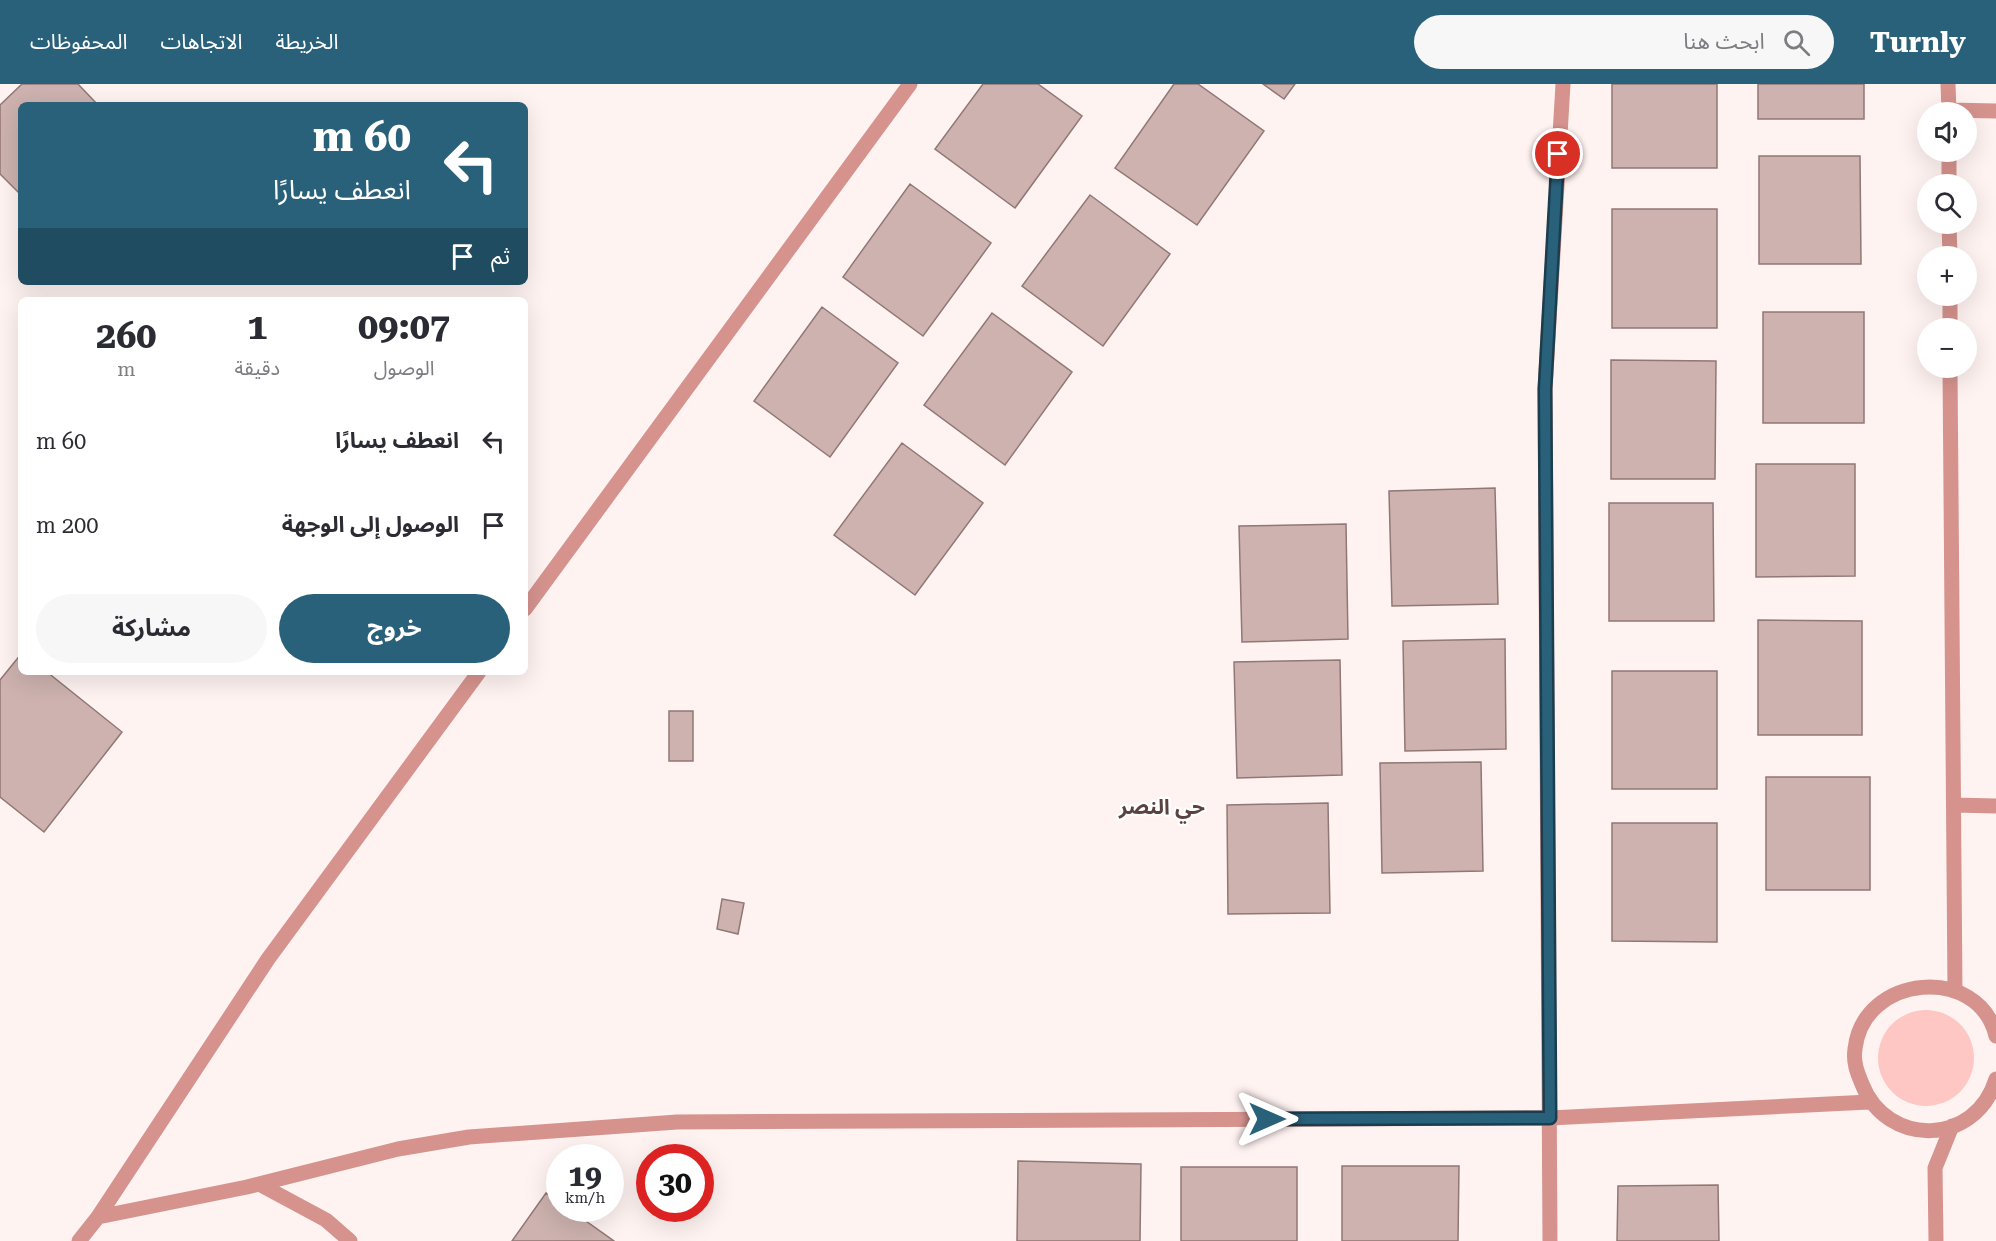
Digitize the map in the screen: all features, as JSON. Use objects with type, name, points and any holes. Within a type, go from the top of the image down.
[{"type":"street","points":[[528,605],[910,84]]},
{"type":"street","points":[[1550,1241],[1545,389],[1563,84]]},
{"type":"street","points":[[1948,84],[1948,102]]},
{"type":"street","points":[[1977,111],[1996,111]]},
{"type":"street","points":[[1950,378],[1955,990]]},
{"type":"street","points":[[79,1241],[98,1216],[268,959],[477,675]]},
{"type":"street","points":[[1954,805],[1996,806]]},
{"type":"street","points":[[1995,1085],[1983,1104],[1969,1117],[1952,1126],[1935,1131],[1916,1130],[1882,1115],[1869,1102],[1855,1067],[1855,1048],[1859,1031],[1869,1014],[1882,1000],[1913,986],[1955,990],[1972,1000],[1985,1014],[1996,1036]]},
{"type":"street","points":[[98,1216],[259,1184],[398,1149],[469,1137],[677,1122],[1550,1118],[1869,1102]]},
{"type":"street","points":[[1936,1241],[1935,1168],[1952,1126]]},
{"type":"street","points":[[259,1184],[326,1220],[350,1241]]},
{"type":"shaded area","points":[[1926,1010],[1944,1014],[1960,1024],[1970,1040],[1974,1058],[1970,1076],[1960,1092],[1944,1102],[1926,1106],[1908,1102],[1892,1092],[1882,1076],[1878,1058],[1882,1040],[1892,1024],[1908,1014]]},
{"type":"building","points":[[22,84],[78,84],[95,102],[18,102],[18,192],[0,174],[0,105]]},
{"type":"building","points":[[983,84],[1038,84],[1082,116],[1015,208],[935,149]]},
{"type":"building","points":[[1174,84],[1198,84],[1264,131],[1197,225],[1115,168]]},
{"type":"building","points":[[1263,84],[1295,84],[1284,99]]},
{"type":"building","points":[[1612,84],[1717,84],[1717,168],[1612,168]]},
{"type":"building","points":[[1758,84],[1864,84],[1864,119],[1758,119]]},
{"type":"building","points":[[1759,156],[1860,156],[1861,264],[1759,264]]},
{"type":"building","points":[[910,184],[991,243],[923,336],[843,277]]},
{"type":"building","points":[[1090,195],[1170,254],[1103,346],[1022,286]]},
{"type":"building","points":[[1612,209],[1717,209],[1717,328],[1612,328]]},
{"type":"building","points":[[822,307],[898,363],[830,457],[754,401]]},
{"type":"building","points":[[1763,312],[1864,312],[1864,423],[1763,423]]},
{"type":"building","points":[[992,313],[1072,372],[1005,465],[924,405]]},
{"type":"building","points":[[1611,360],[1716,361],[1715,479],[1611,479]]},
{"type":"building","points":[[902,443],[983,503],[915,595],[834,535]]},
{"type":"building","points":[[1756,464],[1855,464],[1855,576],[1756,577]]},
{"type":"building","points":[[1495,488],[1498,604],[1392,606],[1389,491]]},
{"type":"building","points":[[1609,503],[1713,503],[1714,621],[1609,621]]},
{"type":"building","points":[[1346,524],[1348,639],[1242,642],[1239,526]]},
{"type":"building","points":[[1758,620],[1862,621],[1862,735],[1758,735]]},
{"type":"building","points":[[1505,639],[1506,749],[1405,751],[1403,641]]},
{"type":"building","points":[[18,658],[18,675],[51,675],[122,732],[44,832],[0,797],[0,680]]},
{"type":"building","points":[[1340,660],[1342,775],[1237,778],[1234,662]]},
{"type":"building","points":[[1612,671],[1717,671],[1717,789],[1612,789]]},
{"type":"building","points":[[669,711],[693,711],[693,761],[669,761]]},
{"type":"building","points":[[1481,762],[1483,871],[1382,873],[1380,763]]},
{"type":"building","points":[[1766,777],[1870,777],[1870,890],[1766,890]]},
{"type":"building","points":[[1328,803],[1330,913],[1228,914],[1227,805]]},
{"type":"building","points":[[1612,823],[1717,823],[1717,942],[1612,941]]},
{"type":"building","points":[[722,899],[744,903],[738,934],[717,929]]},
{"type":"building","points":[[1018,1161],[1141,1164],[1140,1241],[1017,1241]]},
{"type":"building","points":[[1342,1166],[1459,1166],[1458,1241],[1342,1241]]},
{"type":"building","points":[[1181,1167],[1297,1167],[1297,1241],[1181,1241]]},
{"type":"building","points":[[1718,1185],[1719,1241],[1617,1241],[1618,1186]]},
{"type":"building","points":[[546,1193],[546,1222],[587,1222],[614,1241],[512,1241]]},
{"type":"district","name":"حي النصر","points":[[1162,807]]},
{"type":"route","points":[[1267,1119],[1550,1118],[1545,389],[1558,154]]}]
